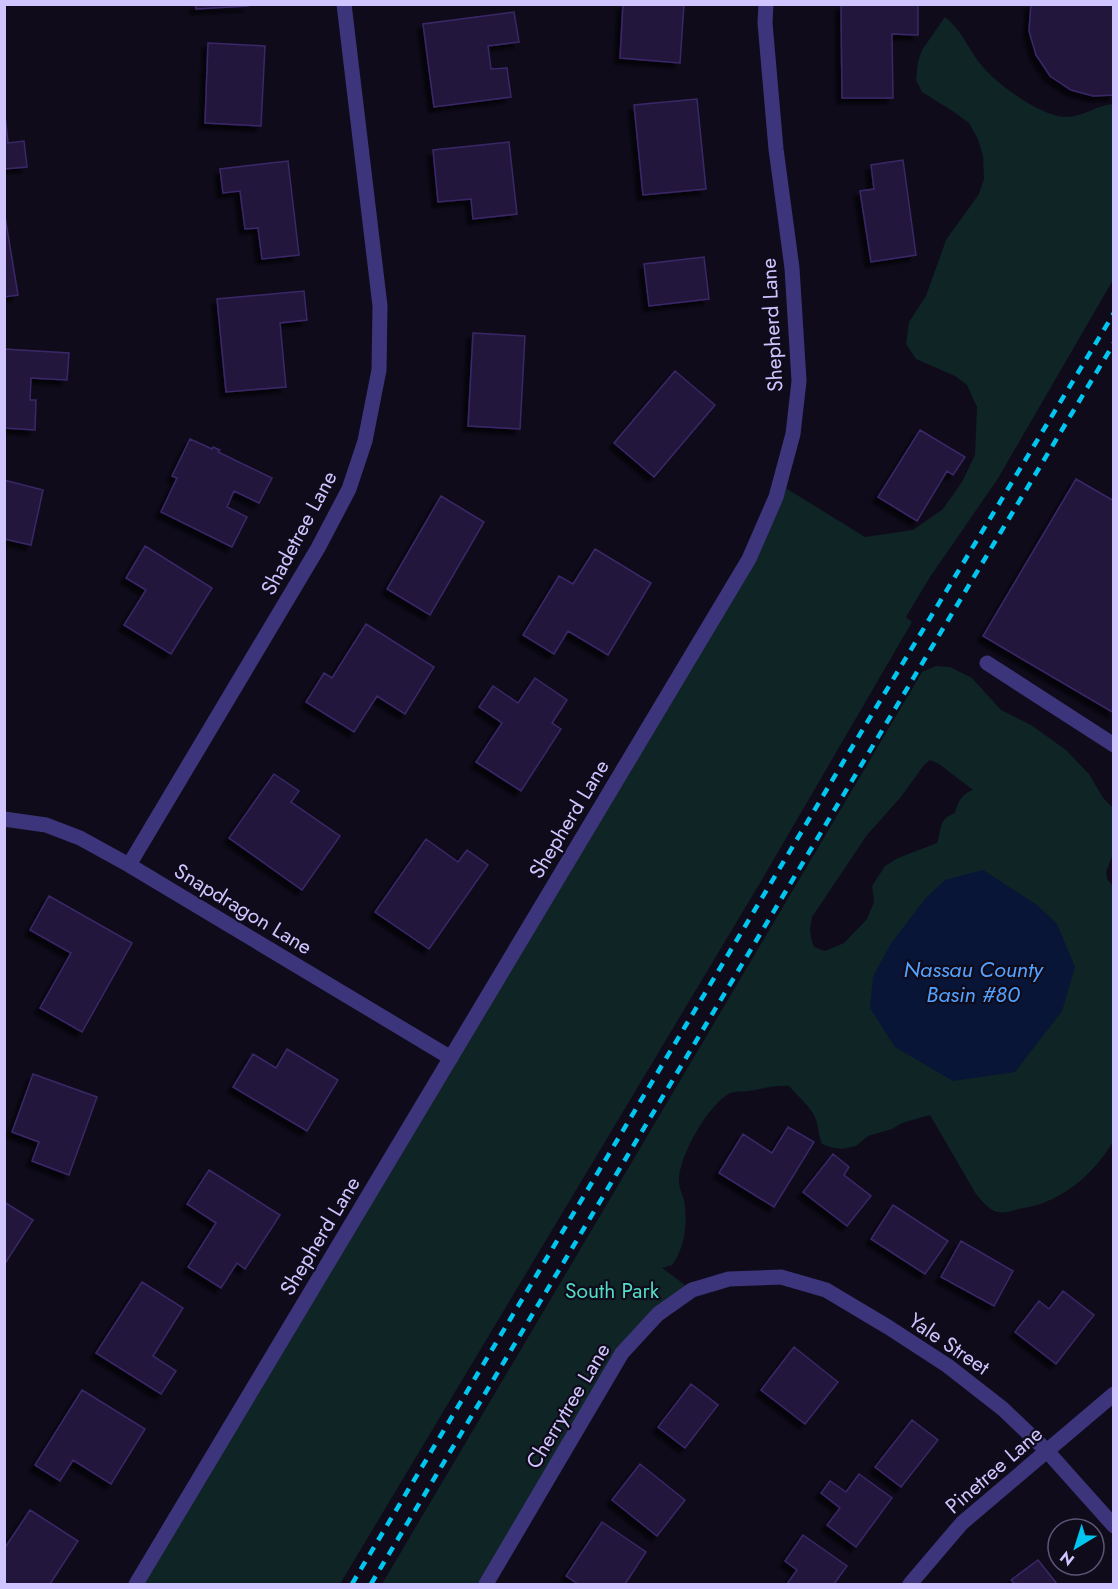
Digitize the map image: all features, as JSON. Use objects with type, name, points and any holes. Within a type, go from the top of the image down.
[{"type":"street","name":"Shadetree Lane","points":[[129,865],[318,548],[349,489],[365,441],[379,370],[380,306],[344,4]]},
{"type":"street","name":"Shepherd Lane","points":[[136,1584],[749,559],[776,497],[793,434],[799,381],[792,268],[776,148],[765,23],[766,4]]},
{"type":"street","points":[[987,663],[1113,745]]},
{"type":"street","name":"Snapdragon Lane","points":[[4,819],[54,828],[80,838],[451,1058]]},
{"type":"street","name":"Yale Street","points":[[719,1282],[729,1279],[781,1277],[826,1290],[948,1366],[1003,1409],[1047,1451],[1113,1526]]},
{"type":"street","name":"Cherrytree Lane","points":[[486,1584],[622,1353],[658,1314],[692,1290],[719,1282]]},
{"type":"street","name":"Pinetree Lane","points":[[910,1584],[962,1523],[1113,1394]]},
{"type":"green space","points":[[945,17],[959,31],[976,58],[992,76],[1015,95],[1041,110],[1053,115],[1070,117],[1113,104],[1113,280],[997,480],[930,577],[906,617],[912,622],[760,883],[340,1584],[136,1584],[784,487],[865,537],[913,530],[943,509],[962,482],[975,455],[977,407],[967,385],[955,376],[916,359],[906,344],[909,322],[926,296],[946,240],[979,194],[984,179],[983,156],[978,139],[969,123],[922,92],[916,80],[922,50]]},
{"type":"green space","name":"South Park","points":[[936,666],[950,667],[972,678],[1001,710],[1031,725],[1066,750],[1089,774],[1103,798],[1113,808],[1113,854],[1106,872],[1107,879],[1114,887],[1114,1140],[1097,1164],[1064,1193],[1038,1205],[1008,1212],[997,1212],[988,1207],[976,1194],[930,1115],[868,1136],[856,1146],[842,1149],[822,1144],[814,1115],[789,1086],[730,1093],[713,1108],[697,1131],[681,1168],[679,1181],[685,1208],[683,1243],[672,1265],[662,1268],[692,1290],[622,1353],[486,1584],[382,1584],[922,672]],"holes":[[[930,760],[939,764],[973,790],[963,796],[955,813],[943,821],[937,843],[898,858],[885,866],[872,886],[874,902],[867,919],[844,943],[825,951],[814,947],[810,929],[812,917],[867,835],[900,798],[924,765]]]},
{"type":"water","name":"Nassau County Basin #80","points":[[983,870],[1037,905],[1057,924],[1075,967],[1062,1011],[1015,1072],[953,1081],[895,1047],[870,1008],[873,977],[890,945],[925,899],[945,880]]},
{"type":"building","points":[[195,4],[248,4],[248,6],[196,9]]},
{"type":"building","points":[[623,4],[684,4],[680,63],[620,58]]},
{"type":"building","points":[[1031,4],[1114,4],[1114,95],[1093,96],[1071,90],[1050,76],[1036,55],[1029,31]]},
{"type":"building","points":[[841,5],[918,5],[918,35],[892,34],[893,98],[842,98]]},
{"type":"building","points":[[514,12],[519,42],[488,46],[491,69],[507,68],[511,97],[434,107],[423,24]]},
{"type":"building","points":[[208,43],[265,46],[261,126],[205,123]]},
{"type":"building","points":[[697,99],[706,189],[643,195],[634,105]]},
{"type":"building","points":[[4,106],[8,143],[24,141],[27,167],[4,169]]},
{"type":"building","points":[[509,142],[517,214],[473,219],[471,199],[438,202],[433,150]]},
{"type":"building","points":[[903,160],[916,255],[871,262],[860,191],[874,189],[871,165]]},
{"type":"building","points":[[288,161],[299,255],[262,259],[258,228],[245,229],[240,191],[223,193],[220,169]]},
{"type":"building","points":[[4,210],[18,295],[4,297]]},
{"type":"building","points":[[704,257],[709,299],[649,306],[644,264]]},
{"type":"building","points":[[304,291],[307,320],[280,323],[286,387],[226,392],[217,299]]},
{"type":"building","points":[[473,333],[525,336],[520,429],[468,426]]},
{"type":"building","points":[[4,349],[69,353],[67,380],[31,378],[30,400],[36,400],[35,430],[4,428]]},
{"type":"building","points":[[675,371],[715,405],[654,477],[614,443]]},
{"type":"building","points":[[920,430],[965,457],[953,475],[947,471],[917,521],[878,497]]},
{"type":"building","points":[[190,439],[212,449],[213,447],[220,450],[218,452],[272,478],[259,503],[234,491],[227,507],[247,517],[232,547],[161,512],[177,478],[172,476]]},
{"type":"building","points":[[1076,479],[1114,501],[1114,713],[983,636]]},
{"type":"building","points":[[4,480],[43,490],[31,545],[4,539]]},
{"type":"building","points":[[441,496],[484,522],[430,615],[387,589]]},
{"type":"building","points":[[145,546],[212,588],[171,654],[124,625],[146,590],[126,578]]},
{"type":"building","points":[[595,549],[651,583],[608,655],[568,631],[554,654],[523,635],[559,576],[573,584]]},
{"type":"building","points":[[366,624],[434,667],[405,714],[377,696],[354,732],[306,702],[324,673],[332,678]]},
{"type":"building","points":[[535,678],[567,700],[552,723],[561,729],[521,791],[476,762],[502,723],[479,707],[493,686],[518,703]]},
{"type":"building","points":[[274,774],[299,791],[291,802],[340,836],[302,890],[229,838]]},
{"type":"building","points":[[426,839],[458,862],[467,850],[488,865],[429,949],[375,912]]},
{"type":"building","points":[[49,896],[132,943],[82,1032],[40,1008],[71,953],[30,930]]},
{"type":"building","points":[[287,1049],[338,1080],[307,1131],[233,1087],[253,1054],[276,1068]]},
{"type":"building","points":[[33,1074],[97,1097],[69,1175],[32,1161],[39,1142],[12,1132]]},
{"type":"building","points":[[788,1127],[814,1142],[774,1207],[719,1173],[743,1134],[772,1153]]},
{"type":"building","points":[[833,1154],[849,1167],[844,1175],[871,1196],[847,1226],[803,1192]]},
{"type":"building","points":[[209,1170],[280,1215],[245,1269],[237,1263],[221,1288],[188,1267],[216,1223],[187,1204]]},
{"type":"building","points":[[4,1202],[33,1220],[4,1265]]},
{"type":"building","points":[[893,1205],[948,1241],[925,1274],[871,1239]]},
{"type":"building","points":[[961,1241],[1013,1271],[994,1306],[941,1277]]},
{"type":"building","points":[[142,1282],[183,1308],[153,1356],[176,1371],[161,1394],[96,1353]]},
{"type":"building","points":[[1063,1291],[1094,1315],[1056,1364],[1015,1332],[1039,1301],[1049,1309]]},
{"type":"building","points":[[794,1347],[838,1382],[805,1424],[761,1390]]},
{"type":"building","points":[[691,1384],[718,1405],[685,1448],[658,1427]]},
{"type":"building","points":[[82,1390],[145,1429],[111,1484],[73,1460],[60,1481],[35,1465]]},
{"type":"building","points":[[912,1420],[938,1440],[901,1487],[875,1467]]},
{"type":"building","points":[[640,1464],[685,1500],[657,1536],[612,1500]]},
{"type":"building","points":[[859,1474],[892,1498],[856,1547],[827,1525],[840,1508],[821,1493],[830,1481],[846,1492]]},
{"type":"building","points":[[30,1510],[78,1541],[50,1584],[4,1584],[4,1549]]},
{"type":"building","points":[[602,1522],[646,1552],[625,1584],[578,1584],[566,1576]]},
{"type":"building","points":[[803,1535],[847,1566],[834,1584],[787,1584],[797,1570],[785,1561]]},
{"type":"building","points":[[1038,1560],[1046,1570],[1046,1577],[1051,1577],[1057,1584],[1015,1584],[1011,1580]]},
{"type":"railway","points":[[352,1584],[1114,313]]},
{"type":"railway","points":[[371,1584],[1114,343]]}]
